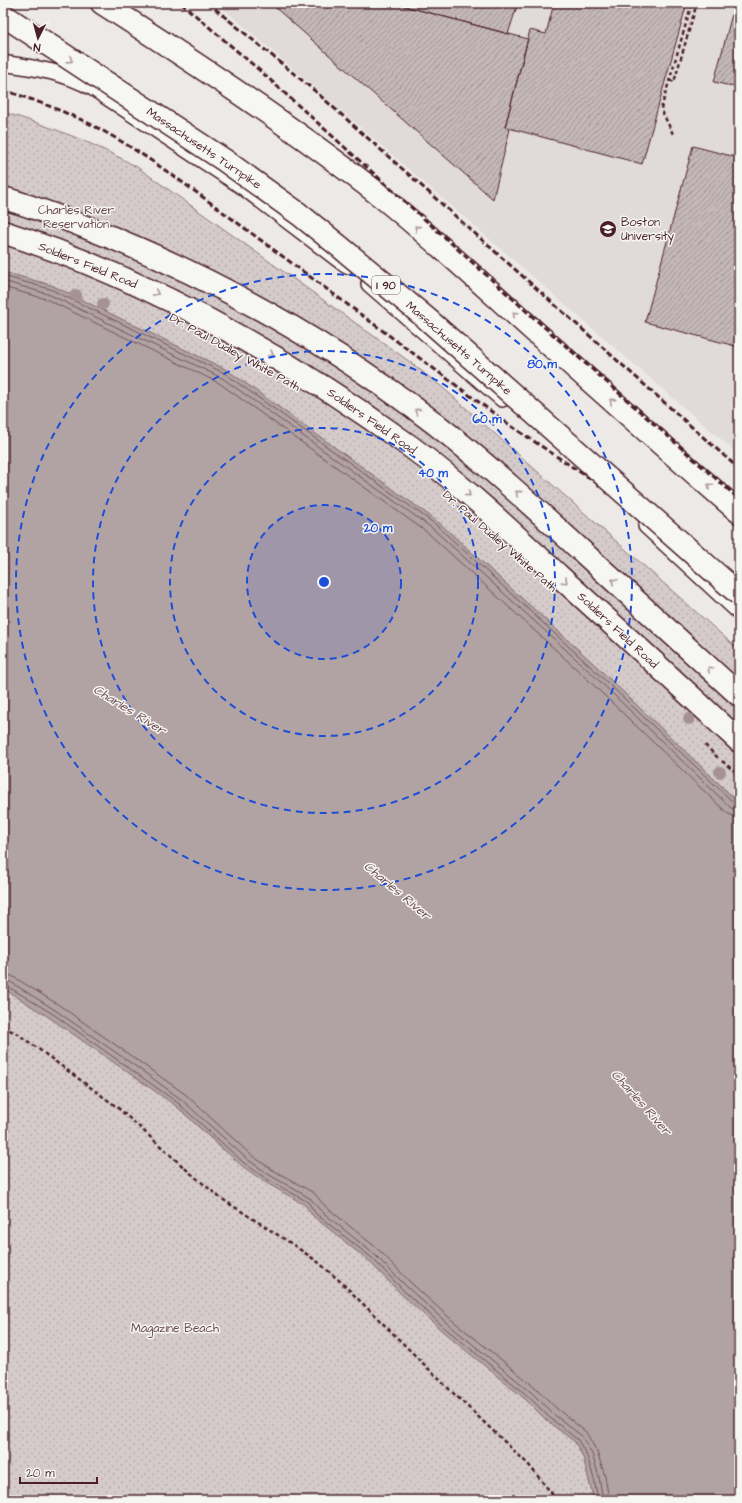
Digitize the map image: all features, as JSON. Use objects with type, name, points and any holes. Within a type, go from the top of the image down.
[{"type":"highway","points":[[102,3],[250,101],[332,159],[384,199],[454,259],[739,512]]},
{"type":"highway","name":"Massachusetts Turnpike","points":[[3,15],[224,160],[334,241],[426,318],[739,594]]},
{"type":"highway","points":[[3,198],[149,253],[274,317],[354,367],[432,422],[503,480],[739,695]]},
{"type":"highway","name":"Soldiers Field Road","points":[[3,232],[135,283],[174,302],[258,346],[366,416],[412,448],[481,505],[739,740]]},
{"type":"lane","points":[[3,63],[57,73],[75,78],[93,88],[280,214],[347,266],[600,484],[739,612]]},
{"type":"path","points":[[673,134],[661,109],[692,3]]},
{"type":"path","points":[[670,80],[674,82],[697,3]]},
{"type":"path","points":[[704,745],[739,774]]},
{"type":"path","points":[[3,1027],[18,1034],[117,1107],[188,1171],[219,1196],[318,1262],[341,1282],[450,1390],[528,1464],[557,1500]]},
{"type":"shaded area","name":"Boston University","points":[[217,3],[739,3],[739,455]]},
{"type":"green space","name":"Charles River Reservation","points":[[3,112],[72,136],[105,150],[137,167],[410,362],[442,387],[739,650],[739,803],[593,663],[437,521],[227,370],[51,285],[3,272]]},
{"type":"green space","name":"Magazine Beach","points":[[3,988],[50,1018],[136,1077],[176,1106],[221,1148],[305,1205],[313,1216],[369,1261],[401,1294],[525,1399],[546,1420],[575,1442],[583,1457],[594,1500],[3,1500]]},
{"type":"water","name":"Charles River","points":[[3,272],[51,285],[227,370],[437,521],[593,663],[739,803],[739,1500],[594,1500],[583,1457],[575,1442],[546,1420],[525,1399],[442,1331],[401,1294],[369,1261],[313,1216],[305,1205],[263,1181],[242,1166],[176,1106],[50,1018],[3,988]]},
{"type":"building","points":[[270,3],[393,3],[528,39],[505,127],[510,129],[493,199]]},
{"type":"building","points":[[393,3],[518,3],[508,34]]},
{"type":"building","points":[[554,3],[687,3],[642,164],[505,127],[530,30],[546,34]]},
{"type":"building","points":[[735,3],[739,3],[739,88],[714,82]]},
{"type":"building","points":[[693,146],[739,158],[739,347],[645,322]]},
{"type":"railway","points":[[181,3],[258,69],[534,318],[739,499]]},
{"type":"railway","points":[[208,3],[315,91],[739,469]]},
{"type":"railway","points":[[3,90],[46,105],[88,123],[116,138],[156,164],[196,192],[511,426],[649,518],[739,584]]},
{"type":"place","name":"Boston University","points":[[608,229]]}]
